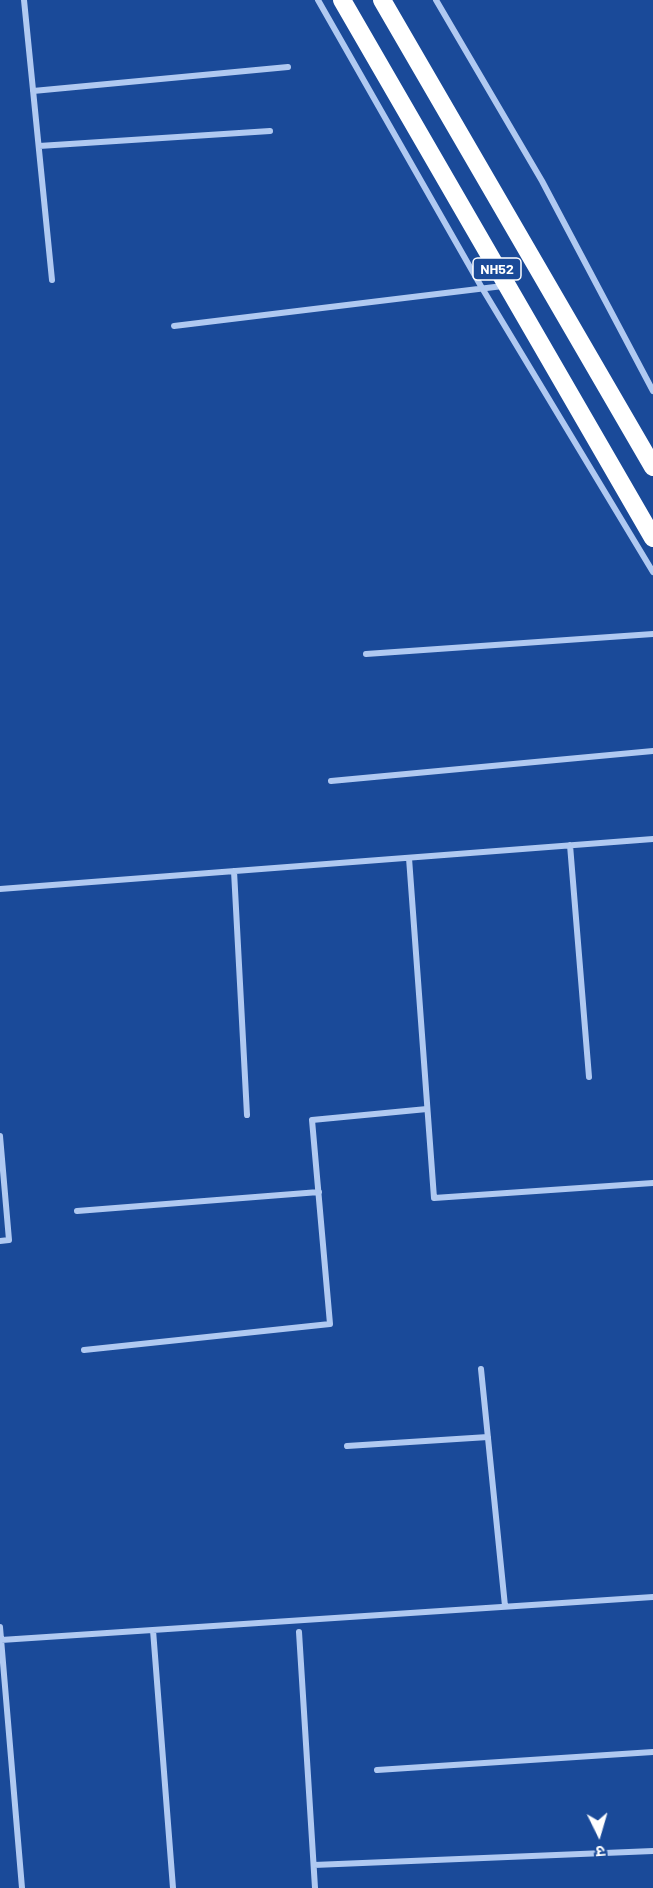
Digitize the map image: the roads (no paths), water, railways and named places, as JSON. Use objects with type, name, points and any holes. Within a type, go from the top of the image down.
[{"type":"highway","name":"NH52","points":[[342,0],[653,538]]},
{"type":"highway","name":"NH52","points":[[382,0],[653,467]]},
{"type":"street","points":[[24,0],[52,280]]},
{"type":"street","points":[[318,0],[482,288],[653,572]]},
{"type":"street","points":[[436,0],[542,181],[653,391]]},
{"type":"street","points":[[33,91],[288,67]]},
{"type":"street","points":[[39,146],[270,131]]},
{"type":"street","points":[[174,326],[506,285]]},
{"type":"street","points":[[366,654],[653,634]]},
{"type":"street","points":[[331,781],[653,751]]},
{"type":"street","points":[[0,889],[653,839]]},
{"type":"street","points":[[570,845],[589,1077]]},
{"type":"street","points":[[408,858],[434,1198],[653,1183]]},
{"type":"street","points":[[234,871],[248,1115]]},
{"type":"street","points":[[84,1350],[330,1324],[312,1120],[427,1109]]},
{"type":"street","points":[[0,1136],[9,1240],[0,1240]]},
{"type":"street","points":[[77,1211],[319,1192]]},
{"type":"street","points":[[481,1369],[505,1606]]},
{"type":"street","points":[[347,1446],[488,1437]]},
{"type":"street","points":[[1,1640],[653,1597]]},
{"type":"street","points":[[0,1628],[22,1888]]},
{"type":"street","points":[[153,1630],[173,1888]]},
{"type":"street","points":[[299,1632],[315,1888]]},
{"type":"street","points":[[377,1770],[653,1752]]},
{"type":"street","points":[[314,1865],[653,1851]]}]
